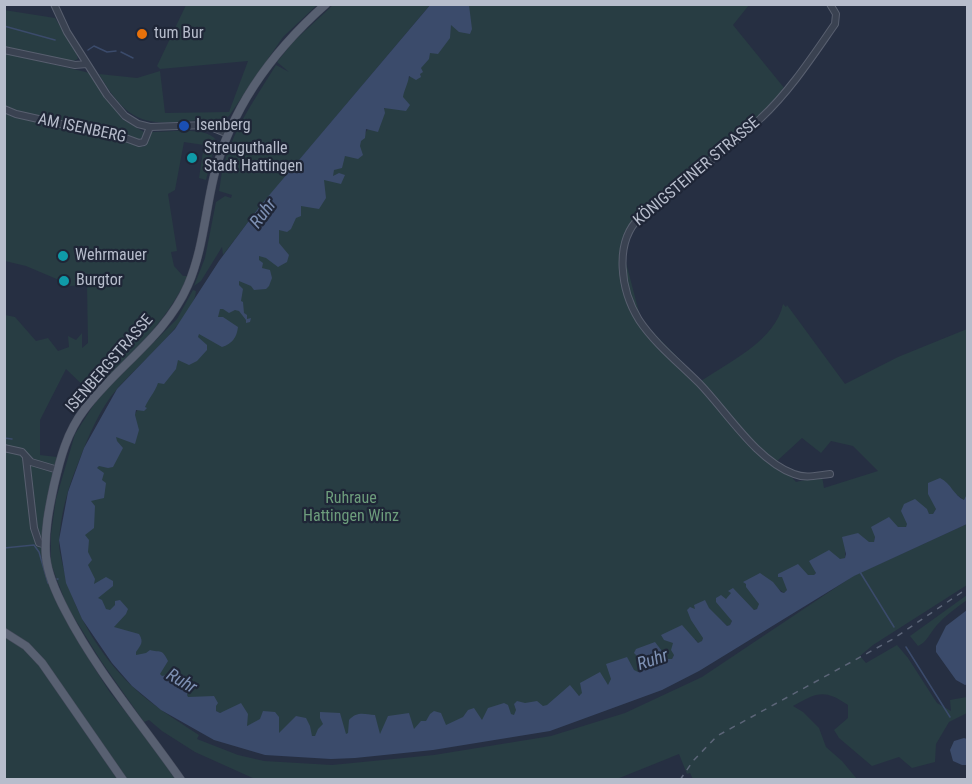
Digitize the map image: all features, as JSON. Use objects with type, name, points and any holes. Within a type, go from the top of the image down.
[{"type":"main road","name":"ISENBERGSTRASSE","points":[[181,780],[100,668],[80,637],[55,588],[47,564],[46,545],[52,494],[67,441],[82,412],[171,315],[184,293],[199,252],[214,174],[228,134],[242,106],[276,55],[326,4]]},
{"type":"main road","points":[[4,632],[26,646],[42,663],[123,780]]},
{"type":"street","points":[[54,4],[59,17],[87,64],[116,106],[132,120],[150,127],[206,125],[228,134]]},
{"type":"street","name":"KÖNIGSTEINER STRASSE","points":[[830,4],[836,14],[835,24],[783,95],[737,141],[634,222],[627,232],[622,251],[626,286],[632,309],[639,321],[706,390],[758,451],[772,464],[798,476],[830,474]]},
{"type":"street","points":[[4,50],[75,65],[87,64]]},
{"type":"street","name":"AM ISENBERG","points":[[4,109],[57,124],[109,132],[139,143],[144,142],[150,127]]},
{"type":"street","points":[[4,448],[22,452],[31,462],[58,470]]},
{"type":"street","points":[[26,458],[34,528],[39,543],[46,545]]},
{"type":"green space","points":[[186,5],[317,5],[283,37],[229,116],[218,120],[164,123],[139,118],[119,102],[99,74],[137,78],[160,71],[165,113],[229,112],[248,61],[160,69],[157,66]]},
{"type":"green space","points":[[333,5],[430,5],[258,209],[223,255],[222,247],[201,281],[194,286],[205,258],[216,202],[225,196],[231,198],[232,195],[219,191],[228,151],[240,125],[276,65],[289,72],[277,62],[293,42]]},
{"type":"green space","name":"Ruhraue Hattingen Winz","points":[[467,5],[749,5],[733,25],[785,89],[760,118],[630,227],[623,251],[641,320],[701,381],[750,349],[761,339],[779,317],[783,304],[786,307],[787,305],[845,384],[898,357],[967,329],[967,497],[964,500],[957,495],[936,509],[933,514],[929,515],[927,510],[903,529],[898,527],[875,537],[874,542],[845,552],[845,558],[815,568],[814,575],[807,575],[785,584],[788,589],[784,593],[777,588],[757,609],[754,610],[748,605],[729,616],[732,621],[730,625],[727,626],[722,621],[703,638],[702,642],[698,643],[695,639],[672,659],[615,684],[466,732],[312,736],[279,733],[279,728],[254,723],[247,726],[247,721],[220,713],[188,698],[161,681],[121,640],[90,586],[84,530],[97,468],[116,437],[168,368],[273,237],[361,138]],"holes":[[[802,438],[821,453],[831,441],[853,446],[878,471],[824,488],[822,476],[796,482],[777,461]]]},
{"type":"green space","points":[[4,10],[55,18],[78,59],[71,62],[5,47]]},
{"type":"green space","points":[[4,53],[90,73],[122,119],[144,132],[143,137],[139,139],[68,125],[5,107]]},
{"type":"green space","points":[[5,111],[122,137],[129,143],[143,147],[151,132],[196,131],[216,140],[206,180],[199,178],[204,145],[184,142],[175,190],[168,194],[177,251],[171,252],[174,266],[183,276],[188,276],[169,309],[145,339],[92,394],[66,369],[40,420],[40,455],[57,457],[43,527],[42,559],[51,590],[78,642],[109,691],[176,779],[5,779],[5,315],[15,317],[36,341],[48,338],[58,351],[69,347],[68,336],[76,340],[82,333],[82,348],[88,343],[87,285],[68,286],[66,283],[26,266],[5,261]]},
{"type":"green space","points":[[193,290],[196,291],[193,302],[185,315],[163,342],[117,389],[100,414],[86,442],[68,491],[59,544],[72,597],[98,645],[133,687],[157,707],[199,735],[197,739],[238,755],[264,761],[332,765],[434,755],[551,736],[625,713],[702,677],[853,576],[967,524],[967,585],[873,645],[860,656],[866,663],[897,645],[937,703],[951,711],[950,700],[967,697],[967,713],[949,722],[936,744],[935,762],[912,768],[899,757],[872,766],[839,738],[834,730],[848,718],[848,705],[833,696],[814,695],[793,706],[803,712],[819,728],[826,747],[857,779],[693,779],[690,773],[687,774],[679,754],[617,779],[255,779],[195,752],[149,720],[144,722],[101,661],[67,606],[51,564],[51,534],[56,499],[75,434],[98,398],[177,319]]},
{"type":"green space","points":[[967,595],[967,600],[944,618],[918,646],[910,636]]},
{"type":"water","name":"Ruhr","points":[[431,4],[469,5],[472,29],[470,34],[459,32],[451,25],[450,38],[438,54],[430,53],[429,59],[421,68],[423,72],[420,74],[421,77],[416,80],[409,76],[403,97],[410,105],[406,111],[384,108],[385,113],[378,132],[366,129],[365,138],[361,141],[360,146],[363,155],[358,159],[345,156],[342,168],[334,170],[333,176],[339,173],[345,175],[341,184],[324,180],[326,198],[319,209],[301,206],[301,216],[296,218],[291,229],[287,232],[279,230],[279,243],[289,255],[287,262],[278,267],[259,256],[259,260],[263,263],[262,268],[270,270],[272,278],[269,286],[266,289],[254,290],[251,286],[239,281],[243,289],[241,301],[244,313],[247,319],[251,318],[250,322],[246,323],[239,311],[229,313],[220,309],[218,317],[223,317],[238,327],[233,340],[222,347],[199,334],[198,337],[207,345],[207,350],[197,361],[189,365],[178,360],[176,369],[164,384],[158,383],[145,407],[147,408],[144,411],[136,410],[139,430],[135,444],[116,437],[123,448],[113,467],[99,466],[97,468],[104,473],[102,480],[106,483],[104,498],[91,501],[95,506],[94,528],[85,535],[89,540],[88,552],[92,560],[88,565],[95,579],[94,584],[106,577],[113,581],[113,586],[98,598],[102,600],[106,609],[110,610],[115,605],[115,601],[120,600],[128,609],[114,627],[139,634],[142,641],[136,655],[150,650],[162,653],[168,661],[160,674],[162,676],[178,674],[185,676],[191,681],[188,697],[214,696],[218,703],[216,711],[220,713],[241,703],[248,714],[247,726],[260,719],[263,711],[275,712],[279,717],[279,733],[296,716],[306,718],[312,736],[315,736],[323,724],[320,712],[340,713],[346,734],[349,720],[361,714],[375,715],[380,734],[388,716],[409,713],[414,729],[421,721],[426,721],[434,711],[441,713],[446,725],[463,717],[468,710],[474,708],[482,720],[488,708],[504,703],[514,715],[516,710],[514,704],[517,701],[525,703],[537,701],[543,706],[547,705],[570,685],[579,696],[582,693],[580,683],[600,672],[608,685],[611,679],[606,664],[627,657],[634,670],[641,671],[642,661],[634,653],[636,649],[655,642],[668,659],[672,659],[673,643],[664,640],[661,635],[682,625],[698,643],[702,641],[703,638],[687,610],[690,607],[695,609],[694,605],[705,600],[709,608],[727,626],[730,625],[732,621],[716,602],[716,598],[721,595],[726,599],[731,593],[728,591],[733,588],[754,610],[757,609],[759,604],[743,582],[760,573],[784,593],[787,590],[782,577],[778,577],[778,574],[798,564],[808,575],[814,575],[816,573],[809,561],[829,550],[840,559],[845,558],[842,537],[858,533],[869,542],[874,542],[875,537],[871,527],[889,517],[898,527],[906,527],[907,524],[901,511],[904,504],[915,499],[927,509],[929,514],[933,514],[936,509],[928,494],[928,483],[940,478],[964,500],[967,494],[967,524],[854,576],[699,671],[662,690],[550,731],[433,750],[355,758],[265,755],[214,740],[161,710],[132,686],[112,663],[82,619],[66,583],[59,540],[68,492],[84,448],[117,389],[175,329],[219,261],[260,206]]},
{"type":"water","points":[[967,610],[968,684],[965,685],[956,680],[936,652],[936,646],[946,626]]},
{"type":"water","points":[[967,739],[967,765],[953,761],[950,750],[954,741]]},
{"type":"waterway","points":[[4,26],[55,40]]},
{"type":"waterway","points":[[88,50],[94,46],[107,52],[116,51]]},
{"type":"waterway","points":[[121,52],[133,58]]},
{"type":"waterway","points":[[4,438],[12,439]]},
{"type":"waterway","points":[[4,548],[34,545],[39,552],[48,583]]},
{"type":"waterway","points":[[860,572],[894,627]]},
{"type":"waterway","points":[[906,647],[950,717]]},
{"type":"railway","points":[[680,780],[693,761],[717,736],[893,639],[968,588]]},
{"type":"place","name":"tum Bur","points":[[142,34]]},
{"type":"place","name":"Isenberg","points":[[184,126]]},
{"type":"place","name":"Streuguthalle Stadt Hattingen","points":[[192,158]]},
{"type":"place","name":"Wehrmauer","points":[[63,256]]},
{"type":"place","name":"Burgtor","points":[[64,281]]}]
